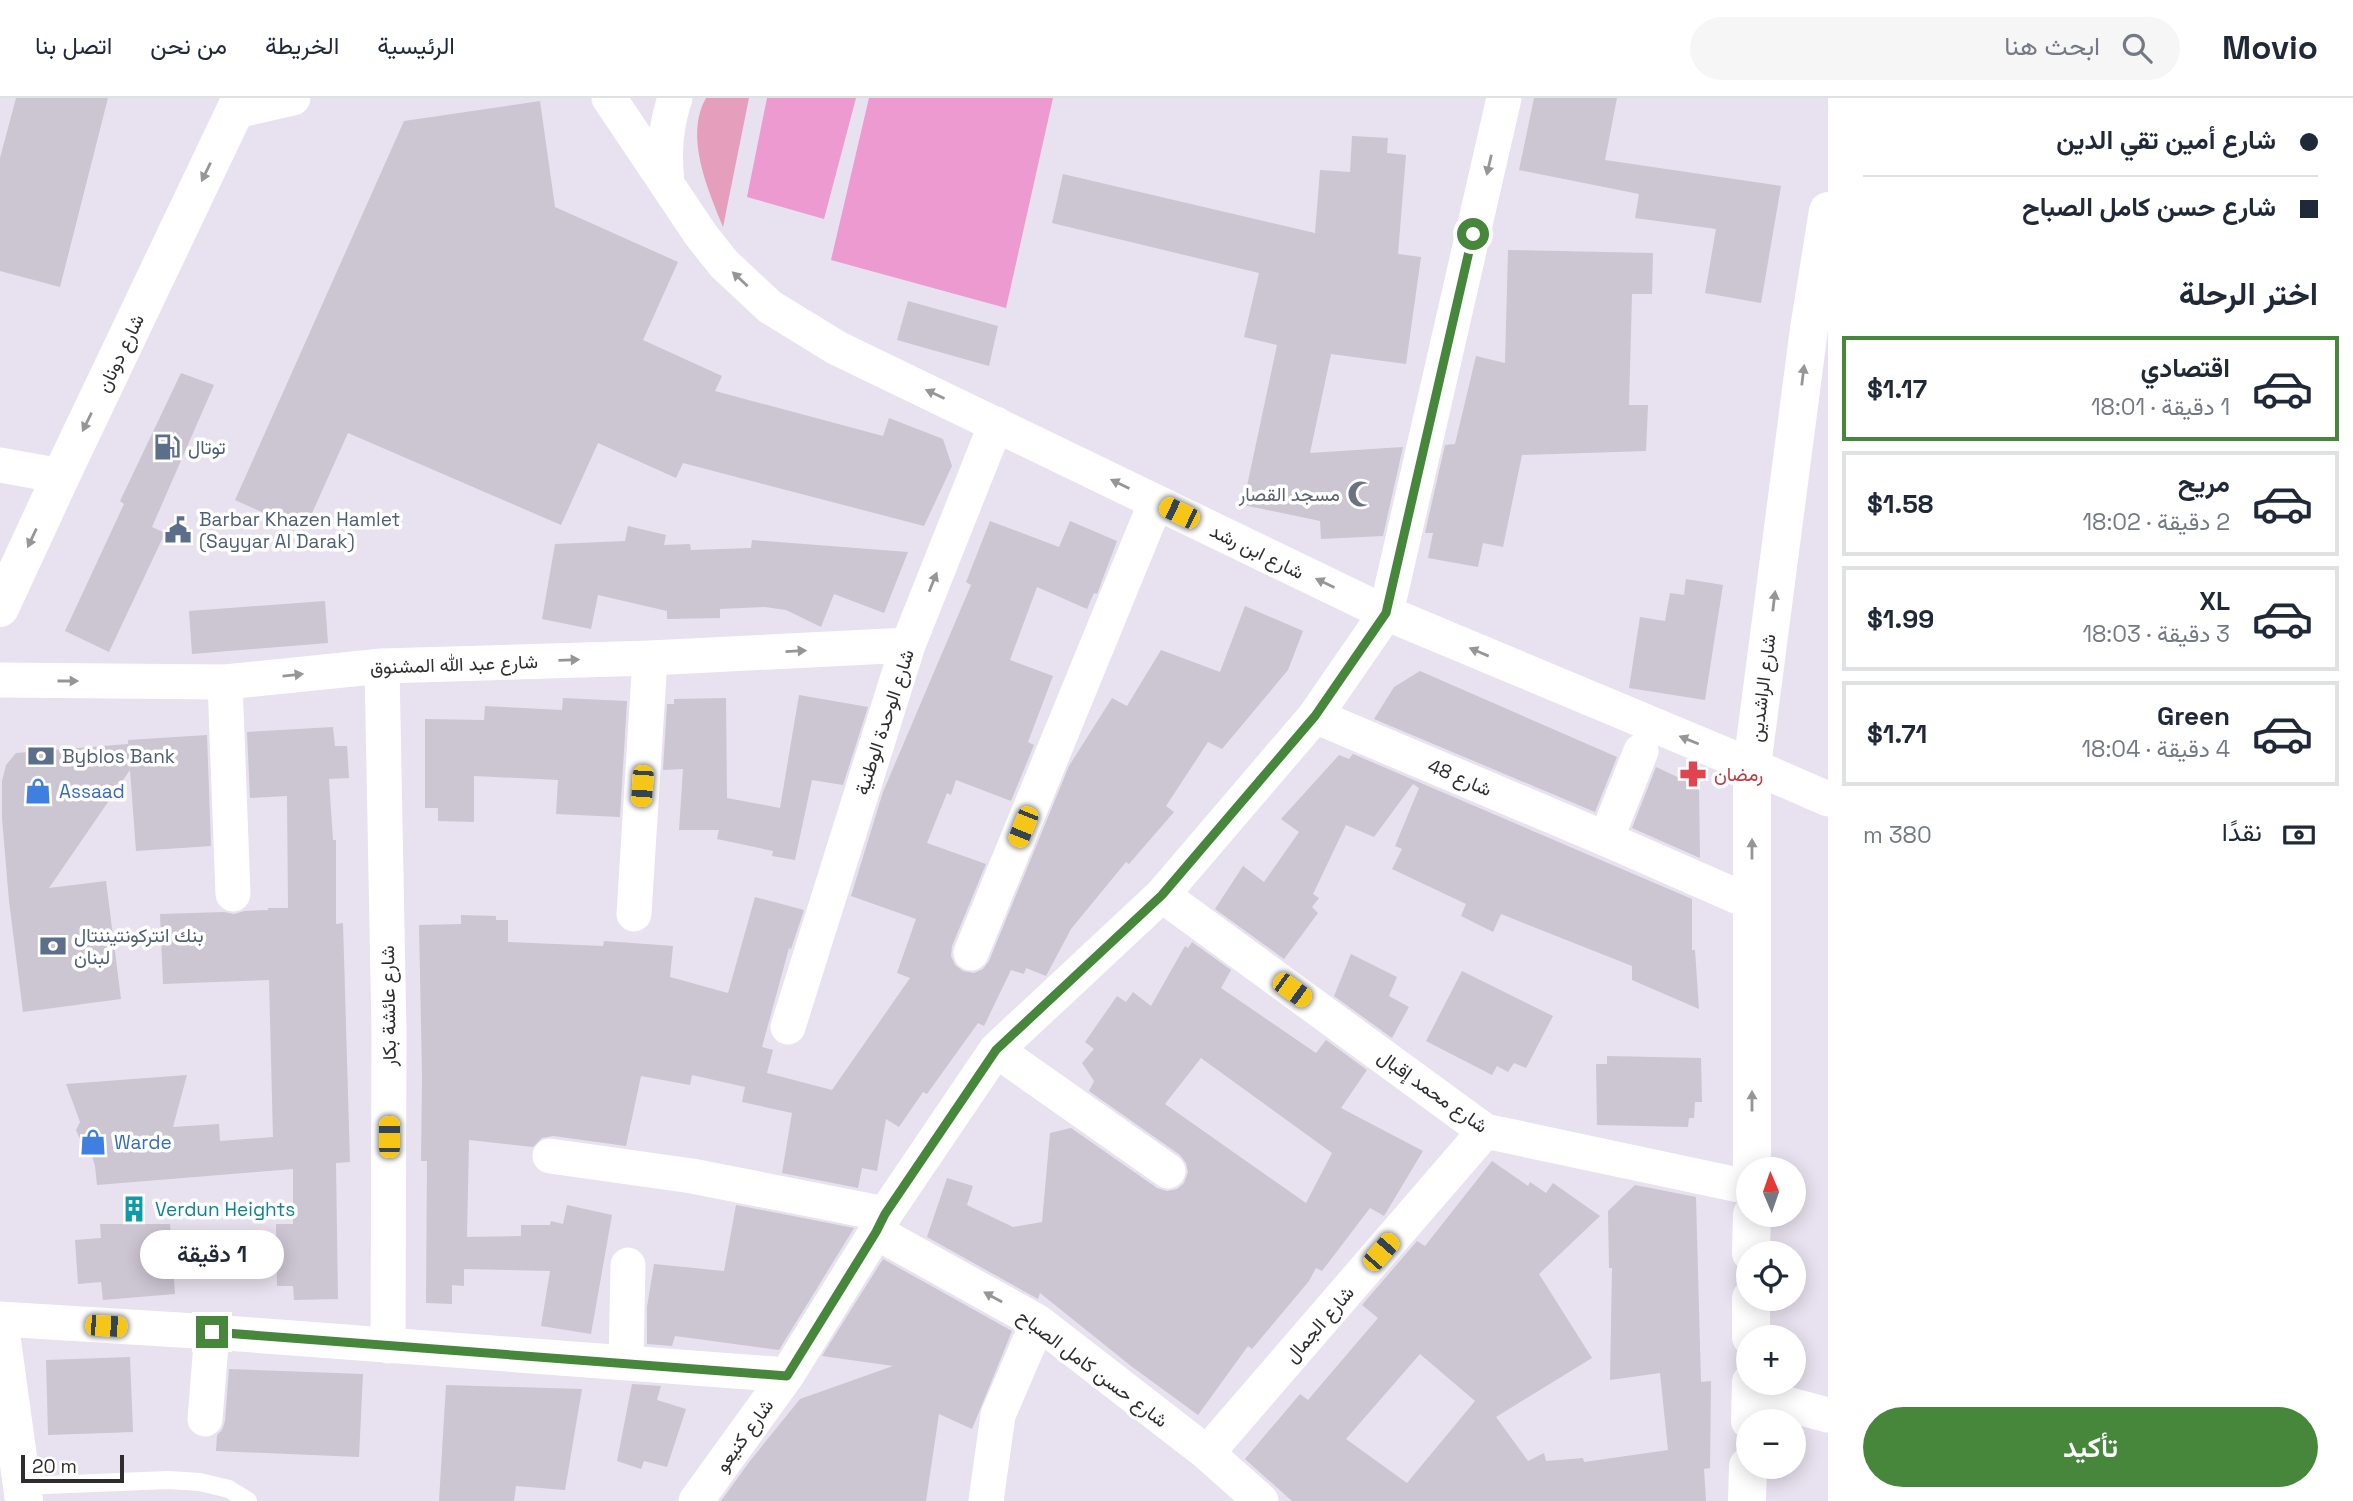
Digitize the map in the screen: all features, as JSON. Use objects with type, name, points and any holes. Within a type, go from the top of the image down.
[{"type":"street","points":[[238,104],[293,98]]},
{"type":"street","name":"شارع ابن رشد","points":[[609,98],[701,235],[724,264],[770,307],[837,348],[1386,613],[1828,799]]},
{"type":"street","name":"شارع ابن رشد","points":[[667,183],[664,152],[667,121],[675,98]]},
{"type":"street","points":[[1386,613],[1504,98]]},
{"type":"street","name":"شارع دونان","points":[[0,608],[238,104]]},
{"type":"street","name":"شارع الراشدين","points":[[1752,1157],[1752,766],[1819,329],[1828,211]]},
{"type":"street","name":"شارع الوحدة الوطنية","points":[[788,1027],[908,645],[996,424]]},
{"type":"street","points":[[0,465],[61,476]]},
{"type":"street","points":[[971,953],[1156,502]]},
{"type":"street","name":"شارع كنيعو","points":[[696,1501],[787,1376],[881,1223],[996,1050],[1162,895],[1315,716],[1386,613]]},
{"type":"street","name":"شارع عبد الله المشنوق","points":[[0,680],[225,682],[382,666],[650,658],[908,645]]},
{"type":"street","points":[[634,915],[650,658]]},
{"type":"street","name":"شارع عائشة بكار","points":[[382,666],[389,1032],[388,1346]]},
{"type":"street","points":[[225,682],[233,894]]},
{"type":"street","name":"شارع 48","points":[[1315,716],[1752,903]]},
{"type":"street","points":[[1606,839],[1641,751]]},
{"type":"street","name":"شارع محمد إقبال","points":[[1162,895],[1485,1131],[1736,1184]]},
{"type":"street","points":[[996,1050],[1168,1171]]},
{"type":"street","name":"شارع الجمال","points":[[1207,1453],[1485,1131]]},
{"type":"street","name":"شارع حسن كامل الصباح","points":[[550,1156],[692,1175],[881,1223],[1038,1322],[1207,1453],[1261,1501]]},
{"type":"street","points":[[626,1363],[628,1265]]},
{"type":"street","points":[[0,1319],[212,1332],[787,1376]]},
{"type":"street","points":[[986,1501],[998,1415],[1038,1322]]},
{"type":"street","points":[[0,1326],[23,1494]]},
{"type":"street","points":[[205,1419],[212,1332]]},
{"type":"street","points":[[1750,1399],[1828,1415]]},
{"type":"street","points":[[1747,1501],[1748,1479]]},
{"type":"lane","points":[[23,1494],[169,1480],[200,1482],[229,1489],[248,1501]]},
{"type":"shaded area","points":[[706,98],[749,98],[723,227],[705,180],[698,146],[697,129]]},
{"type":"shaded area","points":[[767,98],[856,98],[824,219],[747,197]]},
{"type":"shaded area","points":[[869,98],[1053,98],[1006,308],[831,260]]},
{"type":"building","points":[[16,98],[108,98],[60,287],[0,271],[0,158]]},
{"type":"building","points":[[1534,98],[1617,98],[1605,160],[1781,186],[1761,303],[1705,293],[1716,229],[1635,218],[1639,194],[1519,170]]},
{"type":"building","points":[[540,101],[555,207],[678,262],[643,340],[722,376],[715,391],[883,436],[889,418],[943,439],[952,466],[924,526],[683,463],[676,478],[598,443],[561,525],[348,433],[304,531],[235,500],[404,121]]},
{"type":"building","points":[[1352,136],[1388,138],[1387,153],[1406,155],[1398,254],[1421,257],[1406,364],[1331,354],[1310,453],[1403,447],[1383,536],[1321,539],[1320,521],[1243,505],[1277,345],[1244,337],[1259,273],[1052,223],[1063,174],[1315,233],[1320,170],[1350,172]]},
{"type":"building","points":[[1508,250],[1653,253],[1652,294],[1632,294],[1629,405],[1648,405],[1646,451],[1522,455],[1503,547],[1483,543],[1478,567],[1428,558],[1433,533],[1425,533],[1445,445],[1455,444],[1476,356],[1505,363]]},
{"type":"building","points":[[908,301],[998,326],[989,366],[897,340]]},
{"type":"building","points":[[181,373],[214,385],[152,527],[165,533],[109,652],[65,631],[124,504],[120,501]]},
{"type":"building","points":[[990,521],[1059,547],[1070,521],[1117,541],[1097,594],[1094,593],[1087,609],[1037,587],[1010,660],[1053,676],[1028,742],[1034,745],[1011,801],[956,780],[951,795],[947,793],[927,843],[986,864],[952,946],[951,956],[955,965],[963,971],[974,973],[983,969],[989,961],[1069,766],[1112,698],[1127,706],[1161,650],[1220,672],[1245,606],[1303,631],[1288,670],[1222,749],[1208,742],[1166,806],[1174,812],[1129,864],[1126,862],[1071,929],[1046,976],[1026,968],[1024,974],[1011,970],[984,1026],[978,1023],[927,1094],[923,1092],[899,1127],[886,1119],[877,1171],[862,1168],[858,1188],[782,1173],[792,1113],[742,1102],[745,1087],[692,1075],[690,1085],[641,1076],[626,1146],[553,1136],[542,1138],[533,1147],[469,1140],[467,1237],[521,1236],[521,1225],[550,1225],[551,1221],[563,1224],[567,1205],[612,1215],[591,1334],[541,1326],[550,1271],[464,1269],[464,1286],[452,1285],[452,1304],[426,1303],[427,1161],[421,1161],[419,925],[461,924],[461,915],[496,916],[496,920],[508,920],[508,942],[603,946],[604,941],[673,946],[670,977],[728,993],[755,897],[804,910],[791,949],[789,948],[762,1047],[773,1050],[767,1073],[832,1090],[910,978],[897,973],[916,919],[851,896],[883,792],[971,585],[966,582]]},
{"type":"building","points":[[628,526],[666,535],[664,545],[690,544],[691,550],[751,548],[752,540],[908,552],[884,613],[834,594],[821,627],[786,610],[765,607],[720,609],[720,618],[667,619],[667,611],[598,595],[591,629],[542,619],[555,544],[625,541]]},
{"type":"building","points":[[1686,579],[1723,585],[1705,700],[1629,688],[1640,617],[1665,621],[1670,593],[1684,595]]},
{"type":"building","points":[[325,601],[328,643],[192,654],[189,611]]},
{"type":"building","points":[[1420,671],[1617,757],[1595,812],[1374,719],[1394,687]]},
{"type":"building","points":[[799,695],[868,707],[843,785],[812,780],[795,860],[772,856],[773,851],[717,839],[719,830],[679,830],[683,769],[663,770],[667,704],[674,704],[674,699],[726,698],[727,798],[780,808]]},
{"type":"building","points":[[563,698],[627,701],[620,817],[556,814],[558,780],[474,776],[474,822],[438,821],[438,808],[425,808],[425,719],[484,720],[485,706],[562,710]]},
{"type":"building","points":[[333,727],[335,746],[347,746],[349,778],[329,779],[333,840],[336,840],[336,924],[343,923],[350,1162],[336,1163],[338,1299],[294,1300],[293,1286],[277,1286],[276,1224],[293,1224],[293,1169],[97,1185],[92,1156],[82,1144],[76,1130],[80,1122],[66,1084],[187,1075],[173,1127],[219,1124],[220,1141],[273,1137],[269,980],[163,984],[160,914],[234,914],[268,908],[288,908],[287,796],[250,798],[247,732]]},
{"type":"building","points":[[207,735],[211,846],[136,851],[130,770],[49,888],[106,881],[121,999],[23,1012],[2,818],[2,781],[6,765],[16,753],[128,744],[128,740]]},
{"type":"building","points":[[1353,754],[1692,899],[1692,950],[1695,950],[1699,1009],[1632,980],[1632,966],[1501,914],[1493,932],[1461,916],[1466,904],[1392,869],[1402,849],[1395,846],[1419,788],[1413,784],[1374,837],[1346,825],[1313,894],[1319,898],[1312,907],[1318,913],[1284,959],[1215,909],[1243,866],[1264,882],[1299,832],[1281,819],[1339,755],[1349,759]]},
{"type":"building","points":[[1656,767],[1699,787],[1700,858],[1632,828]]},
{"type":"building","points":[[1192,942],[1231,970],[1221,988],[1316,1053],[1326,1040],[1367,1070],[1341,1108],[1423,1151],[1384,1216],[1370,1208],[1322,1271],[1316,1268],[1309,1281],[1252,1349],[1248,1346],[1198,1415],[1131,1366],[1040,1293],[1038,1299],[927,1237],[947,1178],[973,1186],[967,1205],[1013,1227],[1042,1222],[1050,1133],[1071,1128],[1157,1188],[1167,1191],[1177,1189],[1184,1183],[1188,1172],[1180,1155],[1089,1091],[1094,1081],[1082,1063],[1094,1049],[1085,1042],[1117,996],[1126,1002],[1133,992],[1151,1006],[1185,946],[1188,948]],"holes":[[[1201,1058],[1332,1153],[1306,1203],[1165,1104]]]},
{"type":"building","points":[[1351,954],[1397,977],[1389,996],[1409,1007],[1392,1038],[1334,996]]},
{"type":"building","points":[[1462,971],[1553,1016],[1526,1068],[1514,1063],[1508,1072],[1497,1066],[1492,1075],[1426,1041]]},
{"type":"building","points":[[1607,1056],[1701,1058],[1702,1102],[1695,1102],[1694,1118],[1689,1118],[1688,1127],[1597,1125],[1596,1064],[1607,1064]]},
{"type":"building","points":[[1492,1161],[1528,1186],[1530,1182],[1546,1193],[1553,1183],[1600,1216],[1539,1274],[1592,1358],[1496,1417],[1528,1461],[1544,1453],[1546,1461],[1583,1458],[1584,1462],[1668,1450],[1660,1373],[1610,1380],[1612,1268],[1609,1268],[1608,1211],[1635,1185],[1696,1197],[1701,1382],[1711,1381],[1710,1468],[1704,1469],[1706,1501],[1292,1501],[1245,1459],[1300,1394],[1308,1400],[1378,1318],[1362,1305],[1417,1241],[1425,1246]],"holes":[[[1420,1354],[1475,1401],[1407,1483],[1346,1439]]]},
{"type":"building","points":[[736,1205],[854,1228],[779,1350],[675,1336],[672,1346],[647,1344],[647,1307],[654,1264],[724,1271]]},
{"type":"building","points":[[100,1224],[170,1224],[175,1294],[103,1300],[101,1282],[78,1284],[75,1240],[101,1238]]},
{"type":"building","points":[[883,1259],[1012,1331],[972,1429],[939,1414],[926,1501],[721,1501],[800,1399],[893,1366],[822,1356]]},
{"type":"building","points":[[130,1357],[133,1432],[48,1435],[46,1360]]},
{"type":"building","points":[[229,1369],[363,1374],[359,1457],[216,1451],[217,1435],[225,1421]]},
{"type":"building","points":[[632,1384],[661,1386],[657,1400],[686,1409],[667,1467],[644,1461],[641,1469],[617,1461]]},
{"type":"building","points":[[446,1385],[582,1389],[565,1490],[516,1486],[514,1501],[439,1501]]},
{"type":"place","name":"توتال","points":[[167,447]]},
{"type":"place","name":"مسجد القصار","points":[[1361,494]]},
{"type":"place","name":"Barbar Khazen Hamlet (Sayyar Al Darak)","points":[[178,530]]},
{"type":"place","name":"Byblos Bank","points":[[41,756]]},
{"type":"place","name":"رمضان","points":[[1693,774]]},
{"type":"place","name":"Assaad","points":[[38,791]]},
{"type":"place","name":"بنك انتركونتيننتال لبنان","points":[[53,946]]},
{"type":"place","name":"Warde","points":[[93,1142]]},
{"type":"place","name":"Verdun Heights","points":[[134,1209]]},
{"type":"route","points":[[212,1332],[787,1376],[885,1214],[996,1050],[1162,895],[1315,716],[1386,613],[1473,234]]}]
